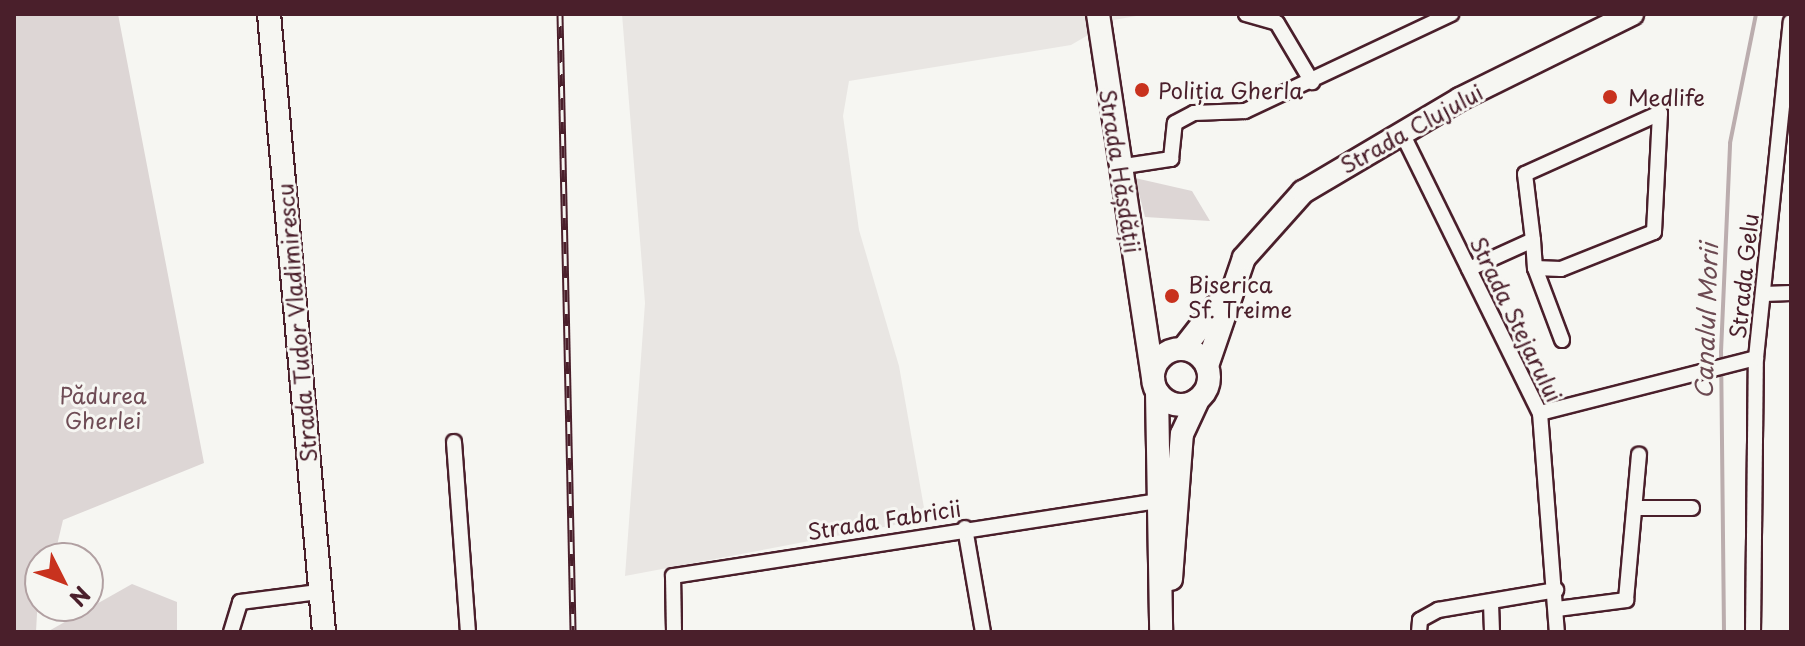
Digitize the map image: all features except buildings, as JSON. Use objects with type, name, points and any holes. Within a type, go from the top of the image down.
[{"type":"main road","name":"Strada Tudor Vladimirescu","points":[[269,14],[318,592],[324,632]]},
{"type":"main road","name":"Strada Hășdății","points":[[1098,14],[1118,167],[1155,385]]},
{"type":"main road","name":"Strada Clujului","points":[[1166,540],[1181,472],[1182,434],[1209,381],[1207,366],[1230,290],[1244,258],[1286,208],[1401,131],[1632,14]]},
{"type":"main road","name":"Strada Clujului","points":[[1155,385],[1176,351],[1230,290]]},
{"type":"main road","points":[[1145,327],[1176,351],[1207,366]]},
{"type":"main road","points":[[1155,385],[1176,405],[1198,400]]},
{"type":"main road","points":[[1155,385],[1159,505],[1166,540],[1173,632]]},
{"type":"main road","points":[[1161,632],[1166,540]]},
{"type":"street","points":[[1246,14],[1277,23],[1312,82]]},
{"type":"street","points":[[1118,167],[1171,159],[1175,123],[1194,113],[1245,111],[1451,14]]},
{"type":"street","name":"Strada Gelu","points":[[1753,632],[1756,358],[1786,116],[1791,22]]},
{"type":"street","points":[[1535,268],[1561,269],[1654,232],[1660,113],[1525,174],[1535,268],[1562,340]]},
{"type":"street","name":"Strada Stejarului","points":[[1401,131],[1540,413],[1557,632]]},
{"type":"street","points":[[1469,269],[1533,240]]},
{"type":"street","points":[[1764,294],[1791,293]]},
{"type":"street","points":[[1540,413],[1756,358]]},
{"type":"street","points":[[454,442],[468,632]]},
{"type":"street","points":[[1557,609],[1626,600],[1640,508],[1639,455]]},
{"type":"street","points":[[1159,505],[1181,472]]},
{"type":"street","name":"Strada Fabricii","points":[[674,632],[673,576],[965,528],[1159,505]]},
{"type":"street","points":[[1640,508],[1692,508]]},
{"type":"street","points":[[965,528],[983,632]]},
{"type":"street","points":[[1419,632],[1426,614],[1556,590]]},
{"type":"street","points":[[231,632],[240,602],[318,592]]},
{"type":"street","points":[[1491,603],[1492,632]]},
{"type":"shaded area","points":[[622,14],[1147,14],[1114,20],[1071,45],[849,81],[843,116],[859,230],[899,366],[926,519],[625,576],[645,303]]},
{"type":"green space","name":"Pădurea Gherlei","points":[[14,14],[118,14],[204,463],[63,520],[58,542],[24,542],[24,622],[37,622],[36,632],[14,632]]},
{"type":"green space","points":[[1135,178],[1192,191],[1210,221],[1145,217]]},
{"type":"green space","points":[[132,584],[177,602],[177,632],[47,632],[65,622],[104,622],[104,600]]},
{"type":"waterway","name":"Canalul Morii","points":[[1724,632],[1721,352],[1730,143],[1756,14]]},
{"type":"railway","points":[[560,14],[573,632]]},
{"type":"place","name":"Poliția Gherla","points":[[1142,90]]},
{"type":"place","name":"Medlife","points":[[1610,97]]},
{"type":"place","name":"Biserica Sf. Treime","points":[[1172,296]]}]
